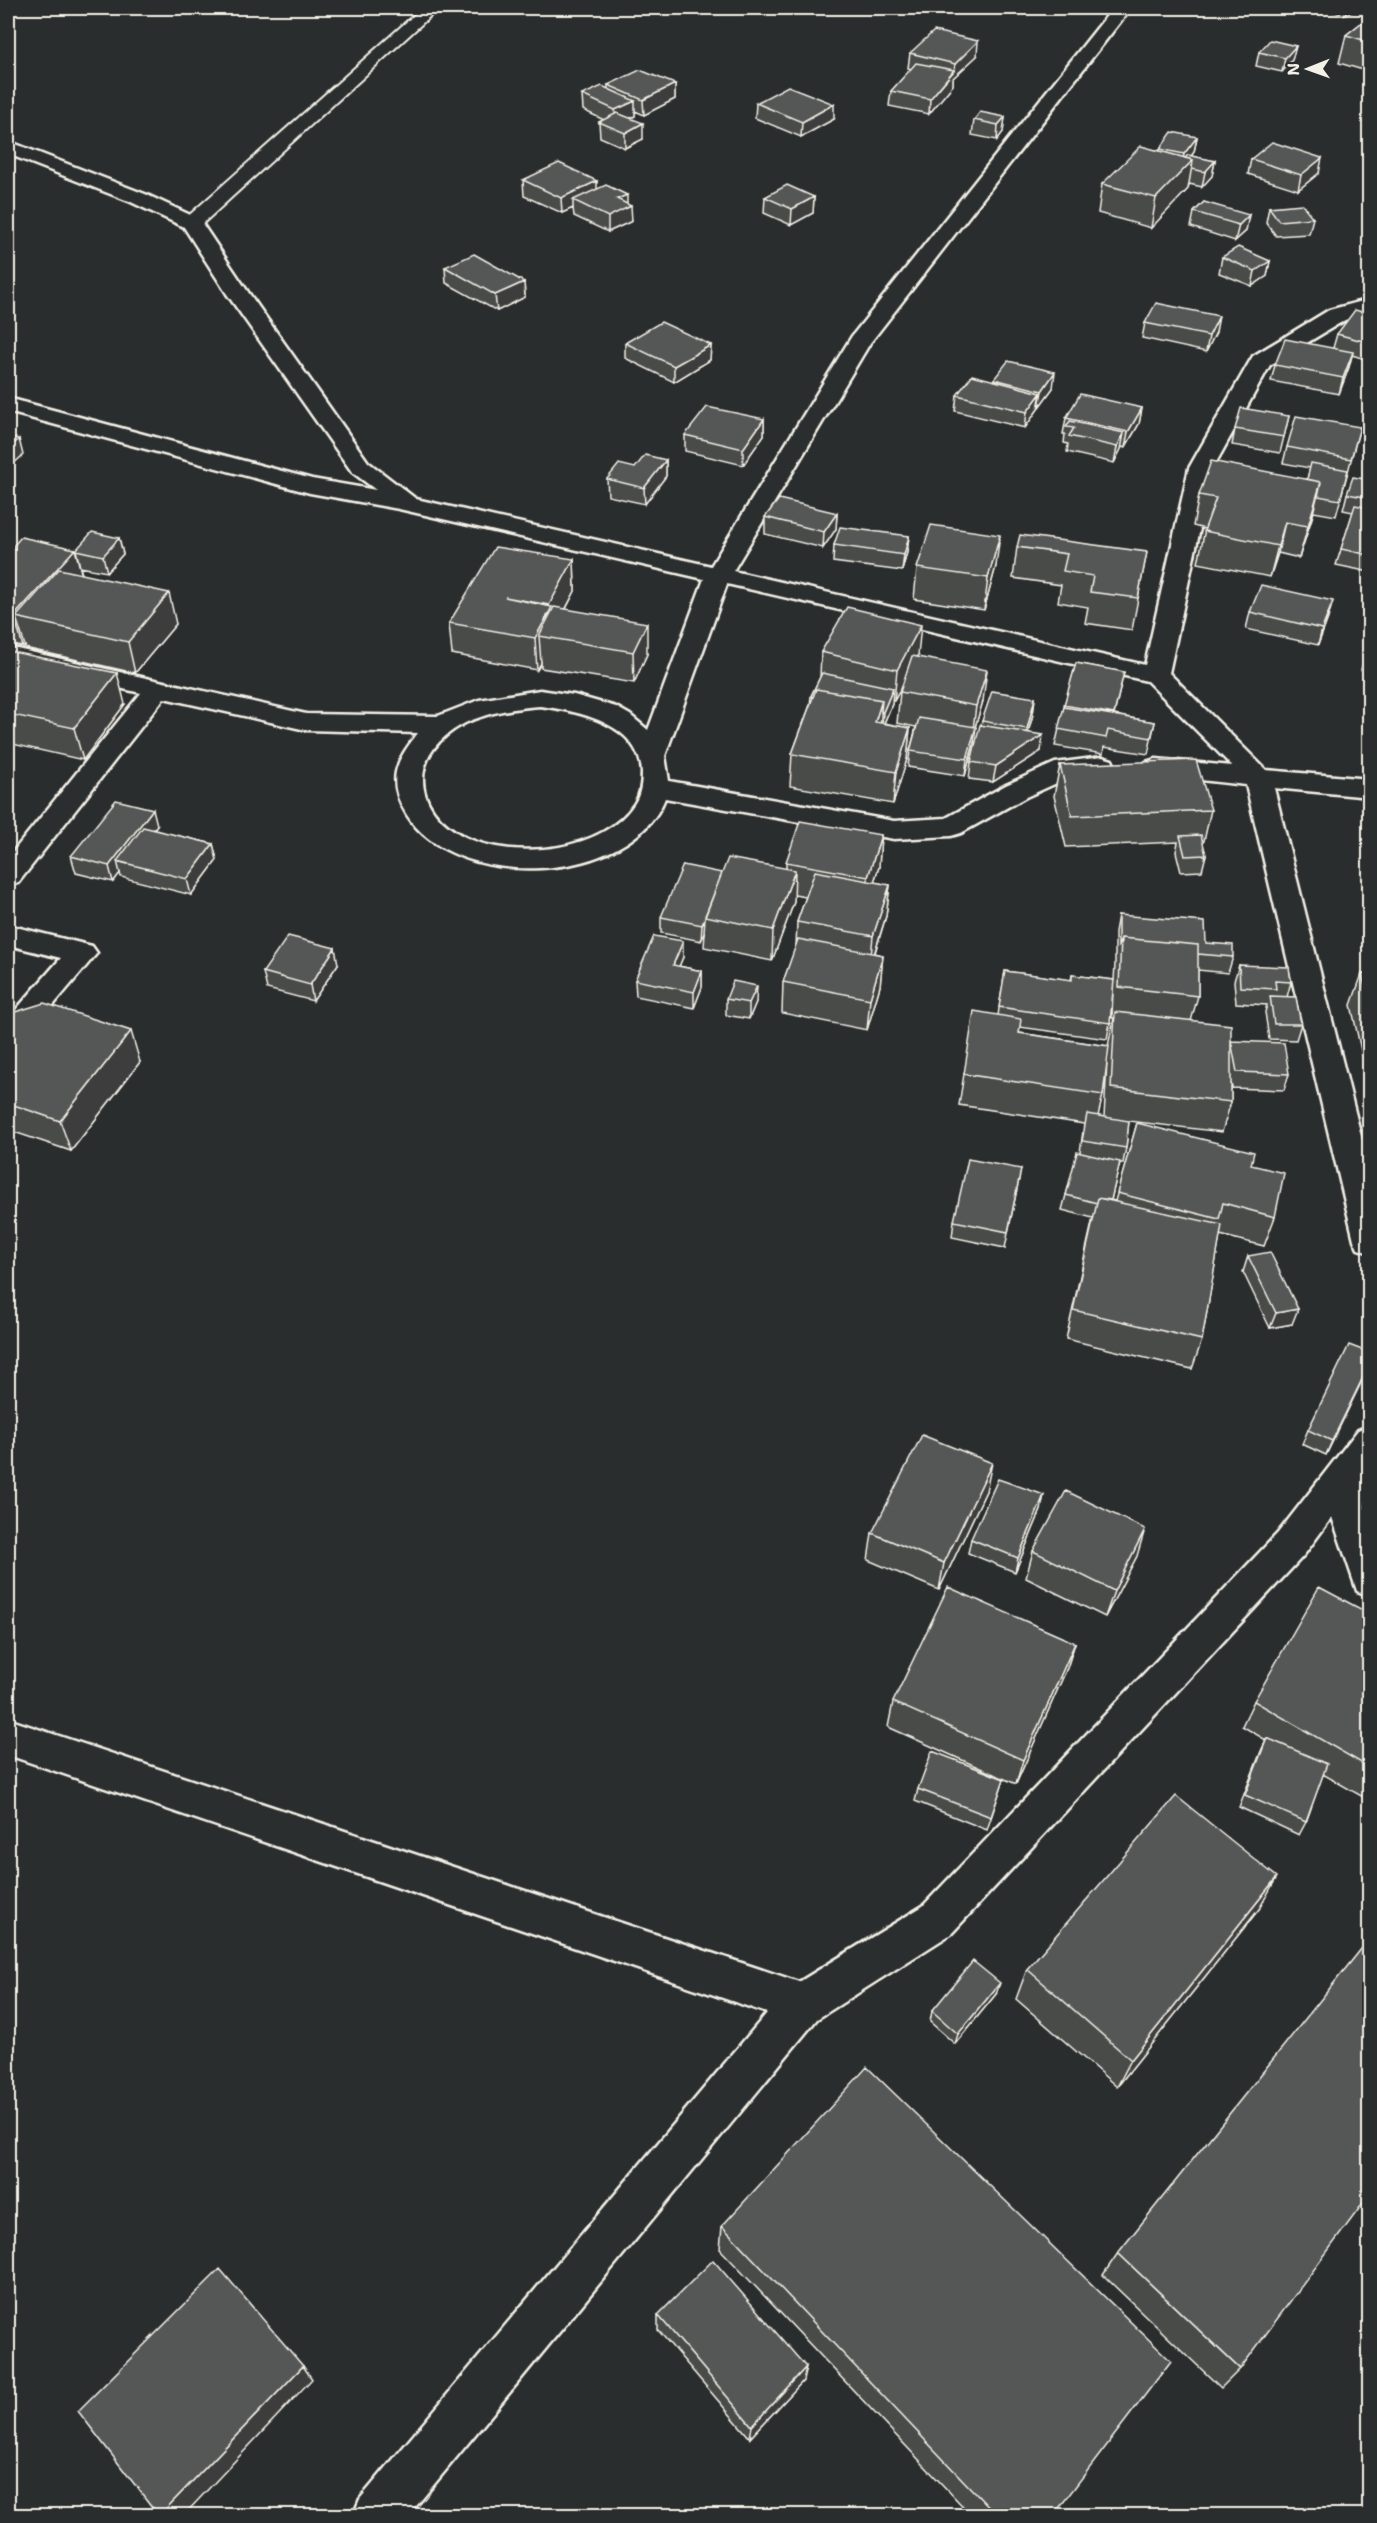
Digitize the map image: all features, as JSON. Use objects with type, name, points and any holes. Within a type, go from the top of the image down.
[{"type":"street","points":[[652,756],[718,575],[860,341],[1122,8]]},
{"type":"street","points":[[8,147],[138,198],[192,223],[238,294],[360,467],[408,504]]},
{"type":"street","points":[[1156,675],[1202,468],[1261,361],[1337,315],[1370,304]]},
{"type":"street","points":[[8,405],[310,486],[408,504],[1156,675],[1258,777],[1370,1240]]},
{"type":"street","points":[[8,655],[306,722],[445,725]]},
{"type":"street","points":[[8,876],[158,689]]},
{"type":"street","points":[[611,839],[632,824],[647,806],[655,787],[656,768],[652,756],[637,732],[618,718],[595,708],[568,701],[540,698],[511,700],[483,706],[445,725],[421,747],[411,765],[408,784],[412,804],[424,821],[442,837],[466,849],[494,857],[525,860],[565,855],[585,850],[611,839],[685,807],[748,803]]},
{"type":"street","points":[[655,787],[894,830],[951,827],[1016,791],[1065,769],[1128,766],[1370,788]]},
{"type":"street","points":[[8,935],[82,953],[8,1038]]},
{"type":"street","points":[[1361,1452],[1347,1507],[1370,1580]]},
{"type":"street","points":[[377,2516],[802,2004],[937,1920],[1290,1544],[1361,1452]]},
{"type":"street","points":[[8,1737],[802,2004]]},
{"type":"lane","points":[[192,223],[431,8]]},
{"type":"building","points":[[1370,16],[1370,42],[1346,35]]},
{"type":"building","points":[[934,31],[978,41],[955,64],[910,53]]},
{"type":"building","points":[[1270,40],[1296,46],[1285,58],[1259,52]]},
{"type":"building","points":[[916,63],[954,70],[930,99],[891,91]]},
{"type":"building","points":[[640,70],[675,84],[643,100],[608,85]]},
{"type":"building","points":[[602,86],[635,101],[615,110],[582,95]]},
{"type":"building","points":[[788,86],[834,104],[802,122],[756,103]]},
{"type":"building","points":[[980,112],[1005,117],[998,125],[974,120]]},
{"type":"building","points":[[617,113],[643,123],[625,133],[599,122]]},
{"type":"building","points":[[1172,132],[1197,137],[1184,154],[1160,149]]},
{"type":"building","points":[[1272,142],[1322,158],[1301,175],[1251,159]]},
{"type":"building","points":[[1141,146],[1193,160],[1156,198],[1102,184]]},
{"type":"building","points":[[1188,155],[1215,161],[1205,172],[1192,169],[1193,160],[1185,158]]},
{"type":"building","points":[[559,163],[597,181],[561,198],[523,180]]},
{"type":"building","points":[[606,185],[627,195],[617,199],[631,206],[608,217],[573,200]]},
{"type":"building","points":[[787,185],[814,197],[792,209],[765,197]]},
{"type":"building","points":[[1204,202],[1249,215],[1239,225],[1194,212]]},
{"type":"building","points":[[1302,204],[1313,218],[1279,221],[1269,207]]},
{"type":"building","points":[[1238,247],[1270,261],[1255,271],[1222,257]]},
{"type":"building","points":[[474,254],[524,282],[495,295],[445,267]]},
{"type":"building","points":[[1156,303],[1219,316],[1209,336],[1145,323]]},
{"type":"building","points":[[1355,310],[1370,314],[1370,343],[1337,334]]},
{"type":"building","points":[[661,322],[711,345],[674,366],[625,343]]},
{"type":"building","points":[[1285,339],[1353,352],[1343,378],[1275,365]]},
{"type":"building","points":[[1008,361],[1055,372],[1042,391],[994,379]]},
{"type":"building","points":[[972,375],[1041,393],[1027,412],[957,395]]},
{"type":"building","points":[[1080,394],[1142,408],[1128,432],[1066,418]]},
{"type":"building","points":[[707,407],[764,419],[743,449],[685,435]]},
{"type":"building","points":[[1241,408],[1289,416],[1284,437],[1235,429]]},
{"type":"building","points":[[1296,416],[1360,427],[1351,459],[1287,447]]},
{"type":"building","points":[[1070,421],[1124,433],[1117,447],[1069,436],[1074,428],[1066,427]]},
{"type":"building","points":[[8,436],[19,439],[8,449]]},
{"type":"building","points":[[645,455],[666,460],[644,488],[607,479],[619,464],[635,468]]},
{"type":"building","points":[[1211,461],[1321,482],[1308,526],[1285,522],[1278,546],[1204,531],[1216,498],[1199,495]]},
{"type":"building","points":[[1311,463],[1348,470],[1340,500],[1318,496],[1321,482],[1307,479]]},
{"type":"building","points":[[1353,477],[1370,480],[1370,498],[1347,494]]},
{"type":"building","points":[[779,499],[837,513],[824,532],[765,517]]},
{"type":"building","points":[[1355,505],[1370,508],[1370,555],[1341,549]]},
{"type":"building","points":[[931,525],[1000,535],[988,578],[917,568]]},
{"type":"building","points":[[840,527],[909,536],[904,555],[834,545]]},
{"type":"building","points":[[92,532],[119,538],[103,556],[76,550]]},
{"type":"building","points":[[1020,535],[1147,552],[1138,598],[1090,592],[1093,576],[1063,571],[1067,554],[1017,547]]},
{"type":"building","points":[[21,537],[75,549],[14,616],[8,615],[8,552]]},
{"type":"building","points":[[495,547],[574,559],[549,605],[505,597],[552,607],[535,638],[449,623]]},
{"type":"building","points":[[59,569],[169,593],[128,642],[16,617]]},
{"type":"building","points":[[1261,585],[1333,601],[1322,629],[1250,612]]},
{"type":"building","points":[[554,607],[647,623],[633,652],[539,636]]},
{"type":"building","points":[[847,607],[921,625],[897,670],[821,652]]},
{"type":"building","points":[[8,651],[117,673],[74,728],[8,714]]},
{"type":"building","points":[[912,656],[987,670],[976,706],[900,692]]},
{"type":"building","points":[[1076,663],[1124,672],[1114,714],[1064,705]]},
{"type":"building","points":[[822,673],[893,688],[881,712],[882,700],[816,689],[813,697],[811,696]]},
{"type":"building","points":[[816,689],[882,700],[875,722],[910,728],[896,772],[792,754]]},
{"type":"building","points":[[992,691],[1035,698],[1027,729],[982,721]]},
{"type":"building","points":[[1064,707],[1155,722],[1151,738],[1108,730],[1106,738],[1058,729]]},
{"type":"building","points":[[919,718],[976,727],[967,759],[910,751]]},
{"type":"building","points":[[980,725],[1043,735],[996,766],[971,762]]},
{"type":"building","points":[[1196,760],[1211,810],[1072,816],[1060,765]]},
{"type":"building","points":[[116,800],[153,809],[109,866],[71,856]]},
{"type":"building","points":[[800,821],[881,835],[868,877],[786,862]]},
{"type":"building","points":[[143,827],[213,844],[187,879],[117,861]]},
{"type":"building","points":[[1201,835],[1206,855],[1185,856],[1180,836]]},
{"type":"building","points":[[728,858],[795,870],[773,930],[705,916]]},
{"type":"building","points":[[683,865],[722,873],[702,925],[661,917]]},
{"type":"building","points":[[815,871],[890,885],[873,936],[797,922]]},
{"type":"building","points":[[1118,915],[1205,922],[1206,943],[1233,945],[1233,957],[1198,954],[1198,945],[1121,938],[1118,948]]},
{"type":"building","points":[[288,936],[335,948],[310,985],[263,972]]},
{"type":"building","points":[[654,936],[683,941],[673,965],[702,971],[694,992],[635,980]]},
{"type":"building","points":[[1121,938],[1198,945],[1198,996],[1119,987]]},
{"type":"building","points":[[798,939],[883,955],[870,999],[783,982]]},
{"type":"building","points":[[1239,965],[1289,967],[1291,982],[1275,981],[1276,989],[1240,987]]},
{"type":"building","points":[[1005,971],[1072,980],[1072,975],[1114,980],[1110,1023],[999,1007]]},
{"type":"building","points":[[1362,974],[1370,975],[1370,1007]]},
{"type":"building","points":[[733,981],[757,986],[749,1003],[726,999]]},
{"type":"building","points":[[1270,996],[1296,997],[1301,1024],[1274,1024]]},
{"type":"building","points":[[44,1003],[131,1031],[60,1121],[8,1103],[8,1019],[12,1013]]},
{"type":"building","points":[[974,1011],[1021,1019],[1019,1033],[1109,1046],[1103,1095],[964,1074]]},
{"type":"building","points":[[1115,1012],[1231,1025],[1231,1102],[1111,1088]]},
{"type":"building","points":[[1231,1041],[1284,1043],[1289,1074],[1237,1072]]},
{"type":"building","points":[[1087,1114],[1129,1121],[1126,1148],[1082,1141]]},
{"type":"building","points":[[1137,1123],[1254,1152],[1251,1165],[1284,1173],[1275,1217],[1223,1203],[1219,1219],[1117,1193]]},
{"type":"building","points":[[1077,1152],[1120,1162],[1111,1200],[1098,1198],[1097,1203],[1066,1195]]},
{"type":"building","points":[[968,1159],[1021,1169],[1008,1232],[954,1221]]},
{"type":"building","points":[[1098,1198],[1222,1225],[1202,1340],[1073,1310]]},
{"type":"building","points":[[1270,1252],[1298,1309],[1276,1313],[1248,1256]]},
{"type":"building","points":[[1349,1345],[1370,1353],[1370,1363],[1332,1441],[1308,1430]]},
{"type":"building","points":[[922,1435],[992,1463],[944,1563],[872,1533]]},
{"type":"building","points":[[998,1479],[1044,1495],[1018,1558],[971,1539]]},
{"type":"building","points":[[1066,1491],[1145,1529],[1114,1591],[1033,1551]]},
{"type":"building","points":[[948,1587],[1075,1643],[1023,1760],[893,1702]]},
{"type":"building","points":[[1319,1587],[1370,1614],[1370,1768],[1254,1701]]},
{"type":"building","points":[[1267,1738],[1327,1764],[1306,1822],[1245,1795]]},
{"type":"building","points":[[932,1751],[1004,1779],[991,1817],[918,1789]]},
{"type":"building","points":[[1176,1796],[1277,1877],[1131,2060],[1027,1969]]},
{"type":"building","points":[[1370,1938],[1370,2194],[1240,2369],[1118,2253]]},
{"type":"building","points":[[973,1961],[1000,1983],[958,2034],[932,2011]]},
{"type":"building","points":[[867,2067],[1171,2361],[1053,2516],[997,2516],[722,2226]]},
{"type":"building","points":[[713,2260],[806,2367],[752,2426],[658,2315]]},
{"type":"building","points":[[220,2269],[303,2366],[159,2516],[78,2411]]}]
